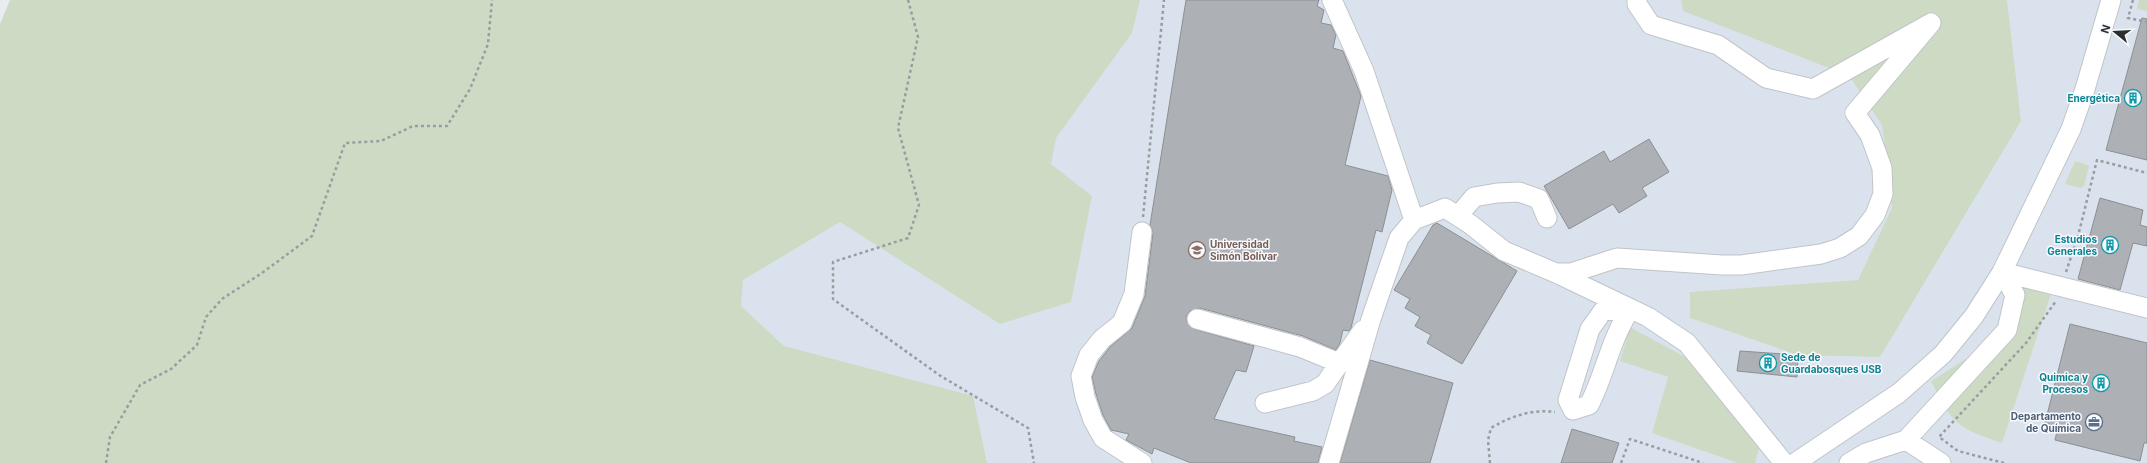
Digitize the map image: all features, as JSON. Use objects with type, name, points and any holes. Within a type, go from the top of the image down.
[{"type":"lane","points":[[1332,0],[1364,71],[1414,220]]},
{"type":"lane","points":[[1556,273],[1571,273],[1617,258],[1741,265],[1821,254],[1840,248],[1859,236],[1874,215],[1883,194],[1883,188],[1882,168],[1870,135],[1855,113],[1930,23],[1813,89],[1794,86],[1766,78],[1718,45],[1651,24],[1637,4],[1637,0]]},
{"type":"lane","points":[[1795,463],[1898,394],[1943,354],[1974,316],[2002,272],[2071,129],[2085,89],[2111,0]]},
{"type":"lane","points":[[1458,216],[1474,197],[1497,192],[1519,192],[1539,199],[1547,218]]},
{"type":"lane","points":[[1329,463],[1371,319],[1398,238],[1414,220],[1445,208],[1504,251],[1556,273],[1624,308],[1648,317],[1687,344],[1784,463]]},
{"type":"lane","points":[[1142,232],[1134,294],[1122,323],[1102,339],[1089,355],[1081,376],[1085,397],[1093,420],[1103,438],[1142,463]]},
{"type":"lane","points":[[2002,272],[2147,308]]},
{"type":"lane","points":[[1849,463],[1866,453],[1906,440],[2007,330],[2015,295],[2002,272]]},
{"type":"lane","points":[[1624,308],[1625,318],[1618,330],[1597,390],[1589,405],[1573,410],[1568,400],[1590,328],[1603,311],[1624,308]]},
{"type":"lane","points":[[1197,318],[1300,347],[1339,363]]},
{"type":"lane","points":[[1265,403],[1313,391],[1325,384],[1371,319]]},
{"type":"lane","points":[[1906,440],[1941,463]]},
{"type":"path","points":[[106,463],[110,437],[140,385],[171,369],[196,345],[206,317],[222,299],[262,273],[312,236],[345,143],[381,141],[413,126],[446,126],[470,89],[488,44],[492,0]]},
{"type":"path","points":[[908,0],[918,37],[898,128],[919,205],[908,238],[833,262],[833,299],[939,374],[1028,428],[1034,463]]},
{"type":"path","points":[[1142,232],[1164,0]]},
{"type":"path","points":[[2133,0],[2128,18],[2147,22]]},
{"type":"path","points":[[2004,463],[1958,451],[1939,438],[2026,343],[2054,305],[2078,236],[2096,160],[2147,173]]},
{"type":"path","points":[[1490,463],[1488,440],[1490,428],[1506,419],[1540,410],[1560,412],[1573,410]]},
{"type":"path","points":[[1622,463],[1630,439],[1704,463]]},
{"type":"shaded area","name":"Universidad Simón Bolívar","points":[[420,0],[2147,0],[2147,463],[67,463]]},
{"type":"green space","points":[[10,0],[1140,0],[1132,33],[1056,138],[1051,164],[1092,196],[1071,302],[1000,324],[840,222],[743,280],[741,306],[784,346],[973,396],[987,463],[0,463],[0,24]]},
{"type":"green space","points":[[1681,0],[2007,0],[2021,121],[1880,357],[1798,355],[1690,318],[1690,292],[1858,280],[1892,208],[1882,125],[1852,80],[1829,68],[1683,11]]},
{"type":"green space","points":[[2139,0],[2147,0],[2147,11],[2137,9]]},
{"type":"green space","points":[[2075,161],[2089,166],[2084,186],[2081,188],[2065,184]]},
{"type":"green space","points":[[2020,285],[2051,294],[2002,443],[1974,433],[1957,422],[1945,407],[1931,381],[1983,348],[2004,330]]},
{"type":"green space","points":[[1630,327],[1707,369],[1703,376],[1759,448],[1755,463],[1738,463],[1652,433],[1668,377],[1620,361]]},
{"type":"building","points":[[1186,0],[1319,0],[1317,6],[1324,10],[1321,23],[1331,25],[1336,35],[1333,48],[1343,51],[1361,96],[1345,165],[1388,176],[1392,190],[1382,232],[1376,230],[1351,328],[1349,331],[1343,330],[1340,343],[1336,350],[1303,336],[1200,308],[1190,311],[1186,316],[1187,322],[1194,329],[1254,346],[1246,372],[1236,370],[1214,419],[1295,437],[1294,441],[1322,447],[1318,463],[1191,463],[1154,448],[1152,454],[1126,440],[1129,434],[1111,430],[1103,415],[1096,394],[1092,377],[1099,361],[1110,347],[1132,328],[1145,296],[1153,233],[1150,225]]},
{"type":"building","name":"Energética","points":[[2142,18],[2147,19],[2147,160],[2106,150]]},
{"type":"building","points":[[1649,139],[1669,172],[1642,188],[1647,196],[1619,213],[1613,204],[1569,229],[1544,186],[1604,151],[1610,162]]},
{"type":"building","name":"Estudios Generales","points":[[2100,198],[2143,210],[2140,225],[2147,227],[2147,246],[2133,243],[2120,290],[2078,279]]},
{"type":"building","points":[[1437,223],[1517,271],[1462,364],[1427,343],[1431,335],[1415,326],[1420,317],[1405,308],[1410,299],[1394,290],[1433,225]]},
{"type":"building","name":"Quimica y Procesos","points":[[2070,324],[2147,343],[2147,443],[2144,443],[2140,461],[2055,440],[2058,427],[2045,423]]},
{"type":"building","name":"Sede de Guardabosques USB","points":[[1740,351],[1798,355],[1797,377],[1737,371]]},
{"type":"building","points":[[1370,360],[1453,383],[1430,463],[1340,463]]},
{"type":"building","points":[[1572,429],[1619,443],[1612,463],[1561,463]]},
{"type":"place","name":"Energética","points":[[2133,98]]},
{"type":"place","name":"Estudios Generales","points":[[2110,245]]},
{"type":"place","name":"Universidad Simón Bolívar","points":[[1197,250]]},
{"type":"place","name":"Sede de Guardabosques USB","points":[[1768,363]]},
{"type":"place","name":"Quimica y Procesos","points":[[2101,383]]},
{"type":"place","name":"Departamento de Química","points":[[2094,422]]}]
